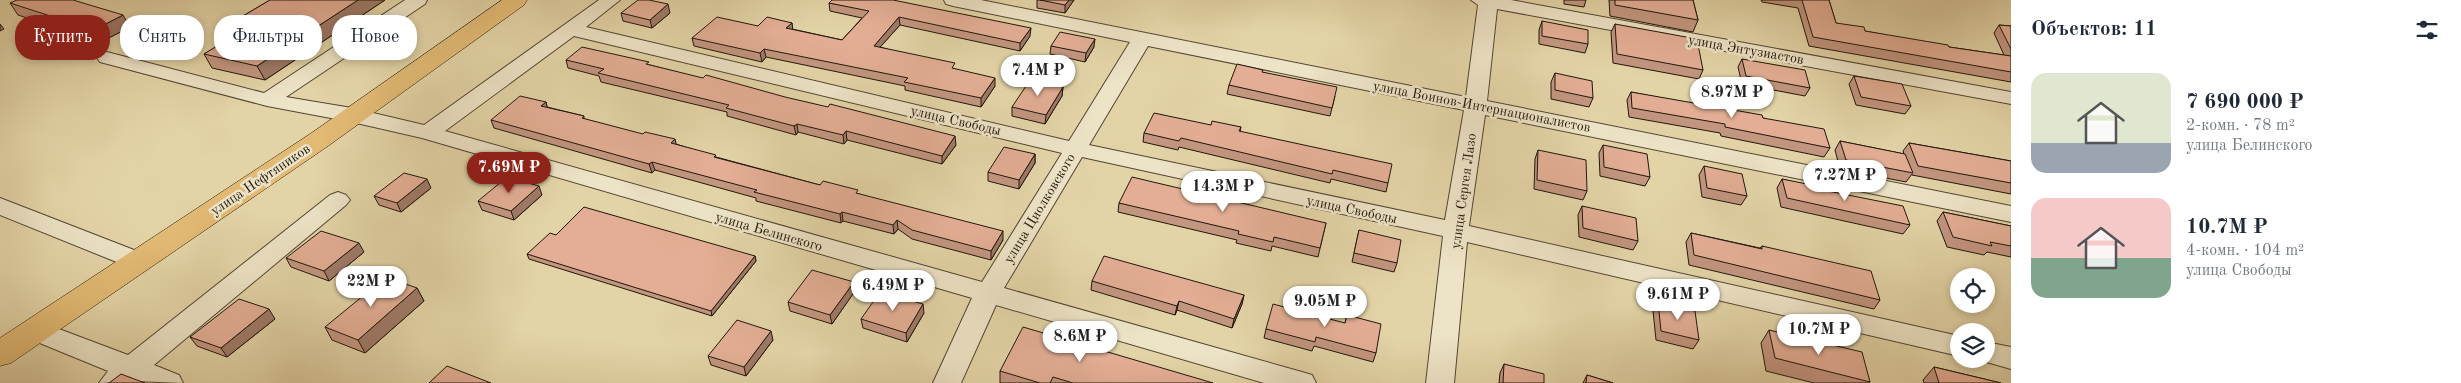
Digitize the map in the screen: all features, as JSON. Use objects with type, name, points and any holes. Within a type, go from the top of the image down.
[{"type":"main road","name":"улица Нефтяников","points":[[0,354],[319,140],[508,1]]},
{"type":"street","points":[[267,100],[418,0]]},
{"type":"street","points":[[428,133],[611,0]]},
{"type":"street","name":"улица Воинов-Интернационалистов","points":[[953,0],[2011,214]]},
{"type":"street","name":"улица Энтузиастов","points":[[1485,0],[2011,98]]},
{"type":"street","name":"улица Сергея Лазо","points":[[1440,383],[1456,231],[1476,105],[1485,0]]},
{"type":"street","name":"улица Свободы","points":[[570,29],[1075,149],[1456,231],[1950,344]]},
{"type":"street","name":"улица Циолковского","points":[[953,382],[988,293],[1142,39]]},
{"type":"street","name":"улица Белинского","points":[[110,59],[267,100],[352,114],[428,133],[1302,383]]},
{"type":"street","points":[[123,376],[338,200]]},
{"type":"street","points":[[0,206],[138,261]]},
{"type":"street","points":[[35,330],[123,376],[169,383]]},
{"type":"street","points":[[1995,354],[2011,358]]},
{"type":"building","points":[[17,0],[73,0],[123,15],[110,22],[110,15],[47,15],[10,3]]},
{"type":"building","points":[[270,0],[358,0],[335,15],[332,15],[332,17],[322,24],[322,15],[245,15]]},
{"type":"building","points":[[638,0],[668,4],[650,20],[621,13]]},
{"type":"building","points":[[832,0],[893,0],[1031,28],[1020,43],[899,17],[874,46],[955,63],[952,68],[995,78],[981,98],[904,82],[908,78],[764,49],[760,53],[692,38],[717,17],[758,26],[767,17],[792,23],[786,28],[842,40],[869,11],[829,3]]},
{"type":"building","points":[[1040,0],[1069,0],[1065,5]]},
{"type":"building","points":[[1615,0],[1693,0],[1698,20],[1615,5]]},
{"type":"building","points":[[1802,0],[1829,0],[1836,23],[1864,27],[1865,31],[1948,45],[1949,47],[2011,56],[2011,72],[1813,37]]},
{"type":"building","points":[[1542,21],[1588,30],[1588,44],[1542,36]]},
{"type":"building","points":[[1615,24],[1697,39],[1703,70],[1617,54]]},
{"type":"building","points":[[1999,25],[2011,26],[2011,49]]},
{"type":"building","points":[[1060,32],[1095,39],[1086,53],[1051,46]]},
{"type":"building","points":[[582,47],[649,62],[646,64],[703,78],[706,75],[828,107],[830,104],[955,136],[942,156],[846,131],[843,135],[797,124],[794,126],[726,108],[729,105],[598,73],[604,69],[566,60]]},
{"type":"building","points":[[214,48],[214,56],[204,54]]},
{"type":"building","points":[[1742,59],[1805,70],[1810,88],[1746,76]]},
{"type":"building","points":[[230,60],[266,60],[257,66]]},
{"type":"building","points":[[1237,64],[1263,70],[1262,72],[1337,87],[1332,108],[1229,85]]},
{"type":"building","points":[[1555,73],[1592,81],[1593,98],[1555,90]]},
{"type":"building","points":[[1854,76],[1902,84],[1911,106],[1861,97]]},
{"type":"building","points":[[1030,80],[1063,87],[1046,115],[1012,107]]},
{"type":"building","points":[[1631,92],[1762,115],[1763,118],[1824,129],[1830,148],[1725,127],[1725,124],[1632,108]]},
{"type":"building","points":[[520,96],[546,102],[541,106],[584,116],[582,118],[643,134],[645,132],[675,139],[671,143],[716,155],[714,157],[820,185],[823,181],[858,190],[856,193],[1003,231],[991,251],[912,230],[897,220],[893,225],[842,212],[840,214],[754,192],[757,190],[652,162],[649,164],[491,120]]},
{"type":"building","points":[[1154,113],[1211,125],[1212,121],[1241,127],[1239,131],[1392,164],[1388,183],[1333,170],[1332,174],[1181,138],[1179,141],[1144,133]]},
{"type":"building","points":[[1840,141],[1905,154],[1913,173],[1846,160]]},
{"type":"building","points":[[1909,143],[2011,161],[2011,183],[1918,166]]},
{"type":"building","points":[[1603,145],[1647,154],[1650,177],[1604,167]]},
{"type":"building","points":[[1004,147],[1035,154],[1019,180],[988,172]]},
{"type":"building","points":[[1538,150],[1586,160],[1587,191],[1537,180]]},
{"type":"building","points":[[1704,166],[1742,174],[1747,196],[1707,188]]},
{"type":"building","points":[[404,173],[427,179],[397,203],[374,196]]},
{"type":"building","points":[[507,177],[539,186],[511,211],[478,201]]},
{"type":"building","points":[[1132,177],[1326,223],[1320,248],[1274,237],[1273,242],[1238,234],[1239,231],[1119,203]]},
{"type":"building","points":[[1782,179],[1827,188],[1828,191],[1903,206],[1910,225],[1787,198]]},
{"type":"building","points":[[1582,206],[1636,218],[1638,241],[1583,228]]},
{"type":"building","points":[[584,207],[755,256],[711,311],[527,254],[550,233],[556,235]]},
{"type":"building","points":[[1943,212],[2011,226],[2011,246],[1990,242],[1992,246],[1953,237]]},
{"type":"building","points":[[1359,230],[1401,240],[1397,263],[1354,253]]},
{"type":"building","points":[[321,231],[359,243],[324,271],[286,258]]},
{"type":"building","points":[[1691,233],[1762,249],[1762,246],[1871,271],[1880,300],[1694,255]]},
{"type":"building","points":[[1104,256],[1244,295],[1234,319],[1179,301],[1177,306],[1092,281]]},
{"type":"building","points":[[812,270],[854,282],[830,315],[788,302]]},
{"type":"building","points":[[386,277],[417,288],[358,340],[325,327]]},
{"type":"building","points":[[880,292],[923,304],[906,333],[861,319]]},
{"type":"building","points":[[239,299],[269,309],[221,348],[190,337]]},
{"type":"building","points":[[1658,302],[1695,311],[1699,340],[1661,331]]},
{"type":"building","points":[[1273,304],[1345,323],[1347,315],[1381,324],[1376,353],[1316,337],[1315,342],[1266,329]]},
{"type":"building","points":[[737,320],[771,331],[744,367],[708,356]]},
{"type":"building","points":[[1023,327],[1213,383],[1073,383],[1053,377],[1050,383],[1040,383],[1000,371]]},
{"type":"building","points":[[1769,330],[1862,352],[1870,382],[1775,358]]},
{"type":"building","points":[[1504,364],[1544,374],[1544,383],[1503,383]]},
{"type":"building","points":[[447,366],[491,383],[429,383]]},
{"type":"building","points":[[1934,367],[2001,383],[1939,383]]},
{"type":"building","points":[[121,374],[145,383],[109,383]]},
{"type":"building","points":[[1587,375],[1613,383],[1586,383]]}]
